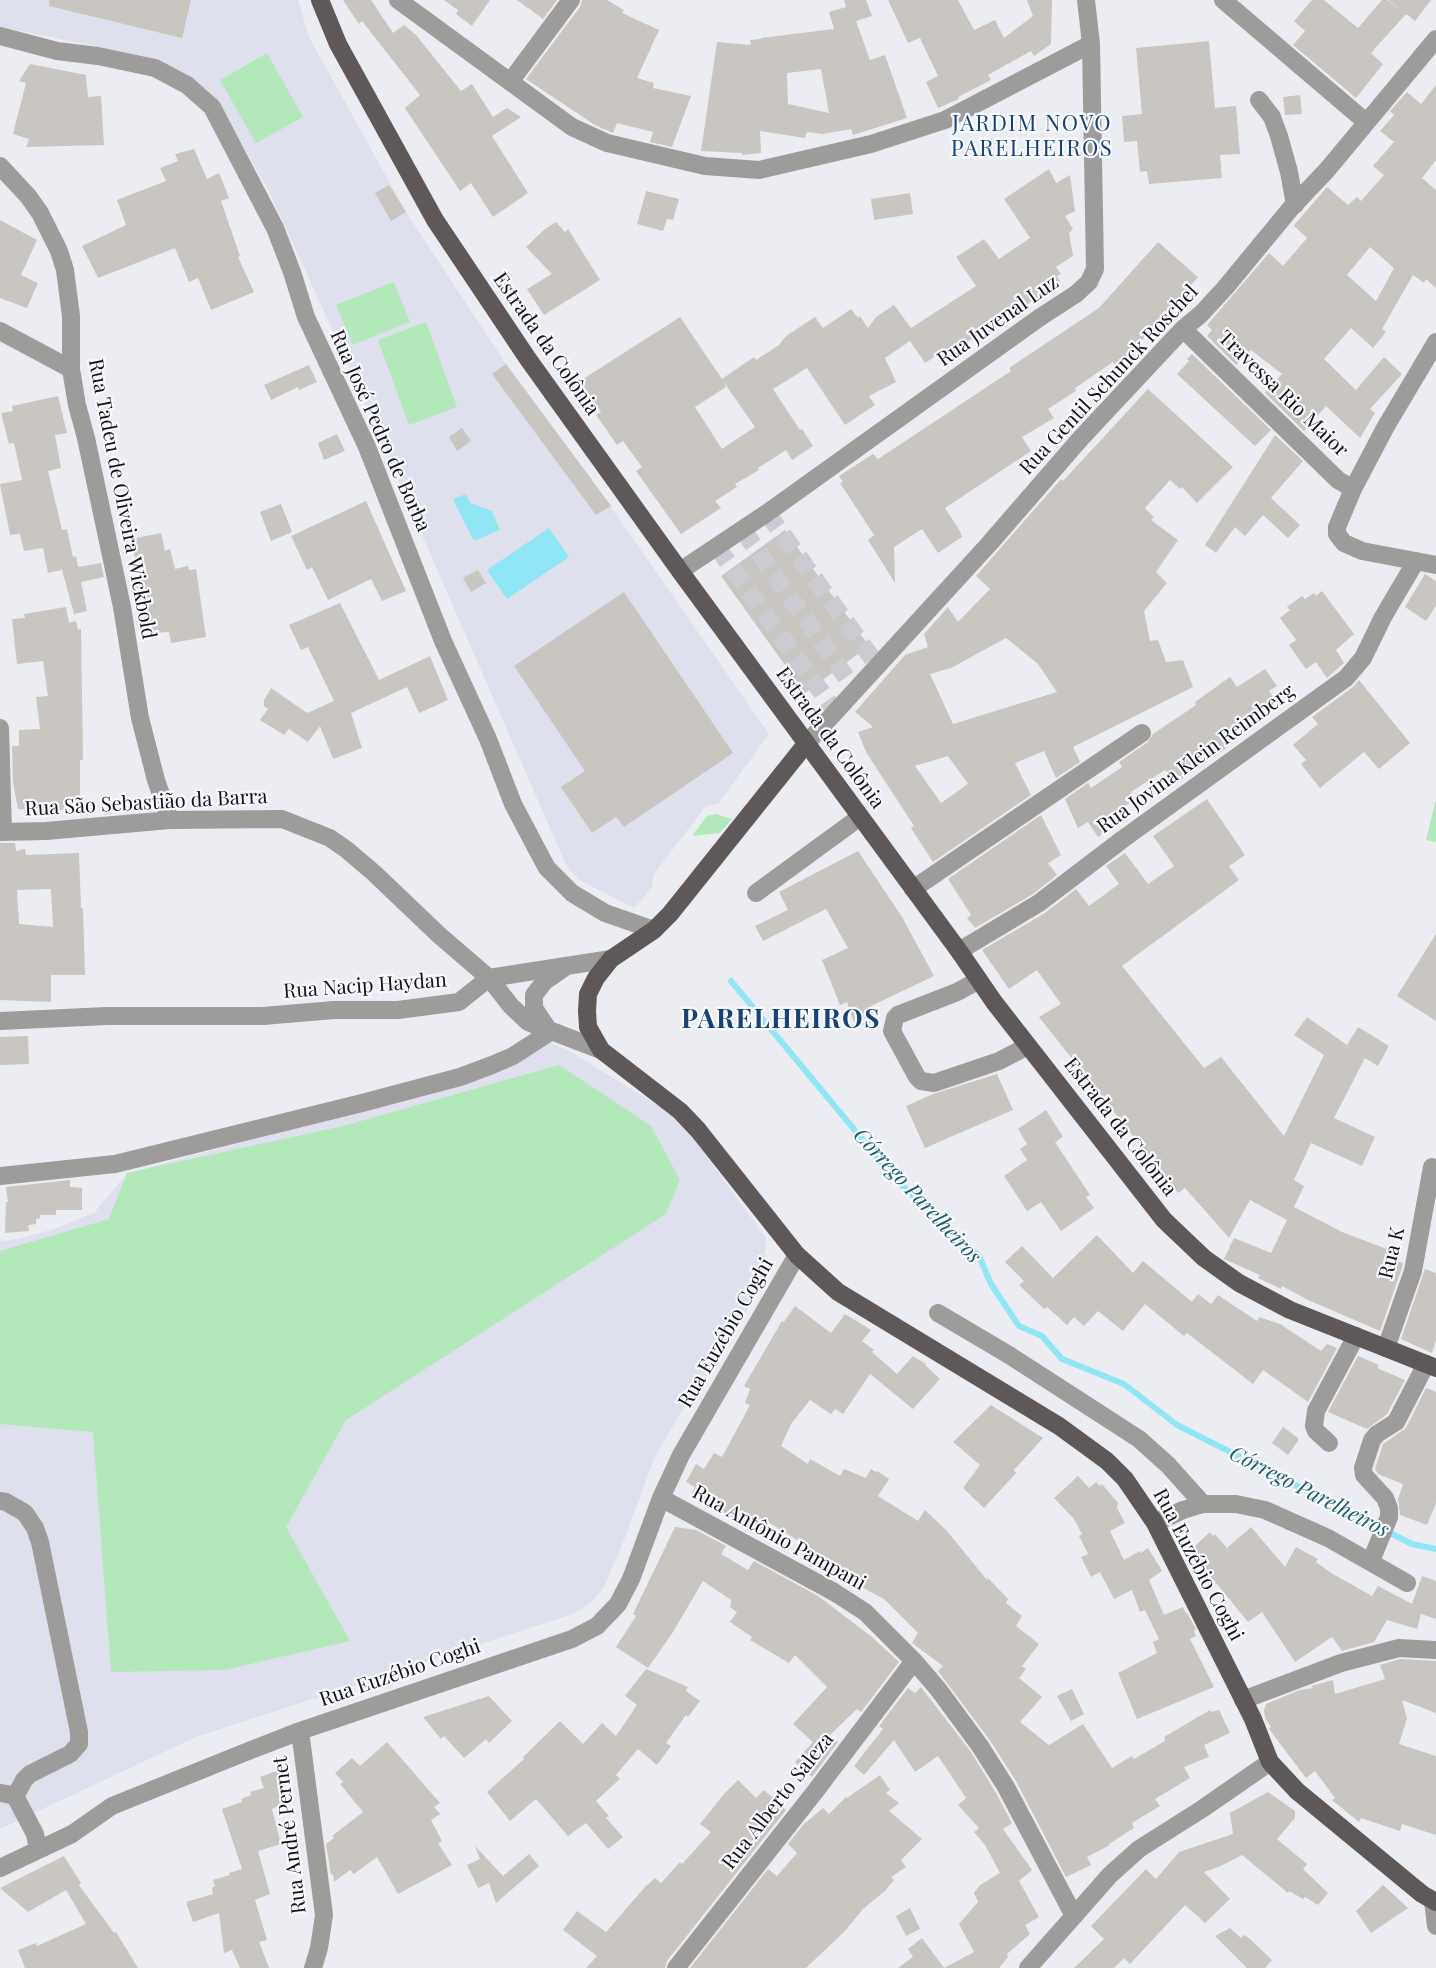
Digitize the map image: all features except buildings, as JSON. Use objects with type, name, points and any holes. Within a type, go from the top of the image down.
[{"type":"main road","name":"Estrada da Colônia","points":[[320,0],[338,44],[435,220],[528,359],[680,572],[979,980],[1164,1220],[1204,1258],[1239,1283],[1290,1310],[1431,1366]]},
{"type":"main road","points":[[798,1255],[686,1117],[601,1050],[588,1027],[588,993],[611,959],[654,930],[688,894],[806,744]]},
{"type":"main road","name":"Rua Euzébio Coghi","points":[[798,1255],[838,1292],[1049,1420],[1107,1461],[1125,1479],[1155,1524],[1243,1700],[1270,1762],[1297,1791],[1435,1902]]},
{"type":"street","points":[[398,0],[572,127],[607,143],[705,166],[759,170],[871,144],[945,120],[1091,44]]},
{"type":"street","points":[[510,82],[571,0]]},
{"type":"street","name":"Rua Juvenal Luz","points":[[680,572],[1076,294],[1089,282],[1095,269],[1091,44],[1086,0]]},
{"type":"street","points":[[1223,0],[1366,122]]},
{"type":"street","name":"Rua José Pedro de Borba","points":[[0,36],[57,51],[98,56],[155,68],[187,85],[212,107],[275,228],[306,317],[367,447],[443,641],[488,739],[513,804],[541,857],[547,868],[572,893],[605,913],[654,930]]},
{"type":"street","name":"Rua Gentil Schunck Roschel","points":[[806,744],[989,544],[1081,438],[1183,329],[1201,314],[1225,288],[1436,39]]},
{"type":"street","points":[[1259,100],[1272,117],[1279,136],[1295,205]]},
{"type":"street","name":"Rua Tadeu de Oliveira Wickbold","points":[[0,166],[28,196],[40,213],[59,251],[65,270],[71,316],[71,369],[77,405],[122,607],[140,718],[156,780],[170,820]]},
{"type":"street","name":"Travessa Rio Maior","points":[[1183,329],[1338,480],[1353,489]]},
{"type":"street","points":[[0,331],[71,369]]},
{"type":"street","points":[[1436,342],[1385,428],[1353,489],[1337,527],[1337,534],[1344,543],[1362,551],[1436,565]]},
{"type":"street","name":"Rua Jovina Klein Reimberg","points":[[959,951],[1040,903],[1123,838],[1346,678],[1363,658],[1383,617],[1416,561]]},
{"type":"street","points":[[0,728],[2,832]]},
{"type":"street","points":[[913,889],[1142,733]]},
{"type":"street","points":[[756,893],[860,817]]},
{"type":"street","name":"Rua São Sebastião da Barra","points":[[2,832],[46,831],[170,820],[282,819],[330,838],[374,873],[439,935],[489,978],[528,1022],[601,1050]]},
{"type":"street","points":[[489,978],[611,959]]},
{"type":"street","points":[[0,1176],[115,1164],[460,1077],[513,1056],[550,1032],[534,1008],[534,995],[544,982],[564,968]]},
{"type":"street","name":"Rua Nacip Haydan","points":[[0,1021],[106,1016],[242,1016],[334,1010],[398,1010],[459,1002],[489,978]]},
{"type":"street","points":[[979,980],[957,992],[895,1018],[892,1031],[917,1077],[921,1081],[934,1083],[999,1061],[1028,1046]]},
{"type":"street","name":"Rua K","points":[[1386,1348],[1413,1271],[1432,1167]]},
{"type":"street","name":"Rua Euzébio Coghi","points":[[0,1868],[72,1834],[112,1806],[300,1731],[572,1639],[597,1626],[618,1605],[631,1579],[661,1498],[681,1455],[798,1255]]},
{"type":"street","points":[[938,1313],[1009,1355],[1139,1439],[1168,1465],[1203,1504]]},
{"type":"street","points":[[1329,1443],[1316,1431],[1314,1425],[1316,1411],[1356,1336]]},
{"type":"street","points":[[1371,1561],[1389,1517],[1385,1498],[1368,1481],[1363,1468],[1372,1440],[1396,1422],[1431,1366]]},
{"type":"street","name":"Rua Antônio Pampani","points":[[661,1498],[834,1592],[865,1612],[914,1661],[980,1746],[1006,1787],[1074,1916]]},
{"type":"street","points":[[0,1501],[25,1513],[35,1528],[40,1542],[79,1732],[79,1744],[76,1749],[30,1774],[7,1794],[35,1834],[38,1849]]},
{"type":"street","points":[[1155,1524],[1183,1510],[1203,1504],[1236,1504],[1266,1510],[1328,1538],[1407,1583]]},
{"type":"street","points":[[1243,1700],[1341,1663],[1399,1648],[1436,1650]]},
{"type":"street","name":"Rua Alberto Saleza","points":[[676,1968],[914,1661]]},
{"type":"street","name":"Rua André Pernet","points":[[300,1731],[324,1915],[319,1948],[313,1968]]},
{"type":"street","points":[[1028,1968],[1110,1875],[1139,1848],[1202,1809],[1270,1762]]},
{"type":"street","points":[[1435,1902],[1436,1926]]},
{"type":"shaded area","points":[[0,0],[298,0],[309,37],[406,212],[506,364],[620,520],[769,734],[718,804],[706,806],[654,874],[652,888],[634,908],[579,880],[567,867],[331,327],[269,191],[225,115],[206,92],[179,70],[125,52],[0,27]]},
{"type":"shaded area","points":[[549,1042],[571,1052],[670,1113],[694,1139],[766,1238],[764,1271],[752,1303],[695,1387],[654,1459],[604,1587],[594,1600],[573,1614],[196,1737],[0,1829],[0,1241],[54,1229],[94,1213],[127,1173],[462,1084]]},
{"type":"green space","points":[[267,53],[303,117],[256,143],[220,80]]},
{"type":"green space","points":[[394,282],[410,322],[353,345],[336,305]]},
{"type":"green space","points":[[426,322],[457,407],[409,425],[378,340]]},
{"type":"green space","points":[[1436,799],[1436,842],[1426,840]]},
{"type":"green space","points":[[716,814],[732,819],[720,833],[692,836],[707,816]]},
{"type":"green space","points":[[559,1065],[651,1126],[680,1180],[666,1214],[346,1420],[286,1527],[350,1641],[224,1670],[111,1672],[93,1432],[0,1424],[0,1251],[109,1219],[127,1173],[343,1126]]},
{"type":"water","points":[[466,494],[470,503],[492,511],[500,530],[474,541],[453,499]]},
{"type":"water","points":[[549,528],[569,557],[507,599],[487,570]]},
{"type":"waterway","name":"Córrego Parelheiros","points":[[731,981],[897,1181],[979,1256],[991,1284],[1019,1326],[1042,1336],[1062,1359],[1124,1384],[1177,1425],[1412,1544],[1436,1549]]},
{"type":"tunnel","points":[[767,513],[877,665]]},
{"type":"tunnel","points":[[743,530],[855,690]]},
{"type":"tunnel","points":[[717,547],[835,711]]},
{"type":"district","name":"JARDIM NOVO PARELHEIROS","points":[[1032,136]]},
{"type":"district","name":"PARELHEIROS","points":[[781,1020]]}]
